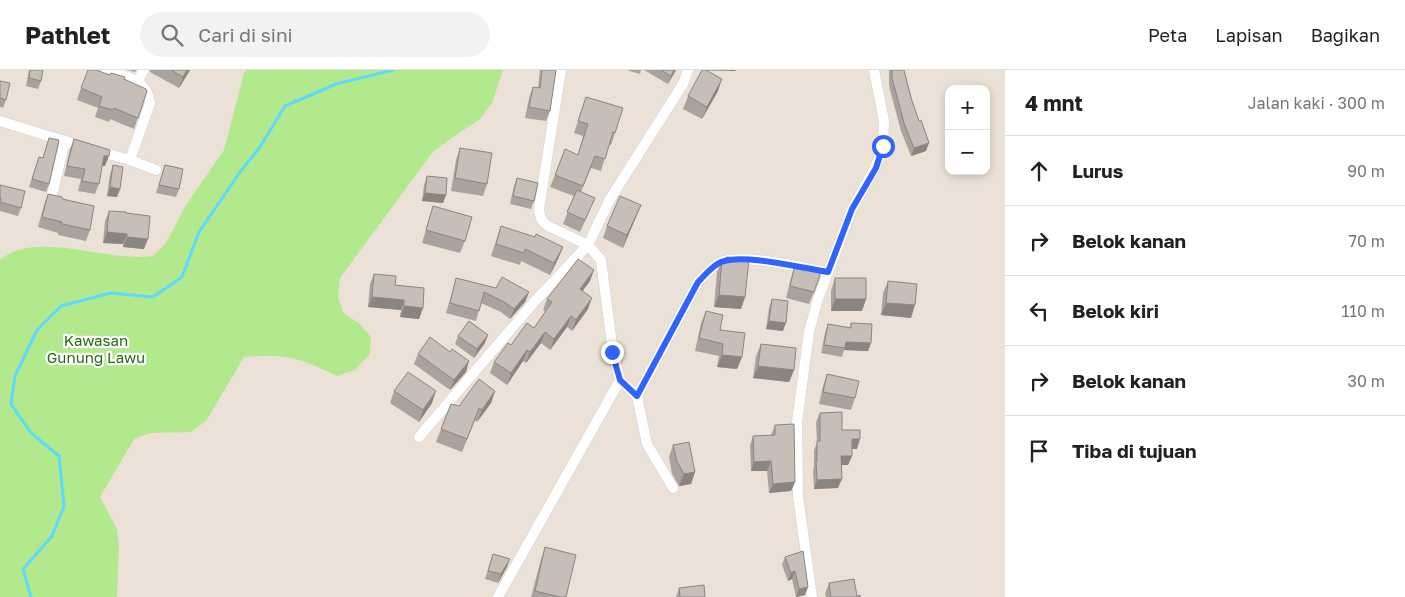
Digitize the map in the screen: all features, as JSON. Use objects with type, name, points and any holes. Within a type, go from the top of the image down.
[{"type":"street","points":[[106,70],[138,80],[150,97],[150,103],[130,160]]},
{"type":"street","points":[[138,80],[144,70]]},
{"type":"street","points":[[561,70],[539,217],[548,226],[588,245],[601,260],[612,352],[620,380],[637,396],[647,444],[673,488]]},
{"type":"street","points":[[419,437],[535,301],[588,245],[610,199],[683,84],[688,70]]},
{"type":"street","points":[[812,597],[798,496],[797,422],[809,332],[818,299],[852,209],[876,168],[883,146],[884,120],[874,70]]},
{"type":"street","points":[[0,121],[130,160],[156,170]]},
{"type":"street","points":[[51,199],[66,141]]},
{"type":"street","points":[[637,396],[698,282],[710,269],[720,262],[734,258],[828,272]]},
{"type":"street","points":[[498,597],[620,380]]},
{"type":"green space","name":"Kawasan Gunung Lawu","points":[[247,70],[503,70],[492,103],[480,119],[432,153],[340,278],[338,297],[344,314],[359,323],[371,337],[370,354],[355,370],[337,376],[292,358],[271,356],[244,357],[206,421],[191,432],[151,433],[134,439],[100,497],[117,529],[119,546],[117,597],[0,597],[0,260],[15,251],[33,247],[74,249],[136,257],[153,256],[166,243],[186,205],[224,150],[244,73]]},
{"type":"building","points":[[30,70],[43,70],[41,81],[29,78]]},
{"type":"building","points":[[88,70],[125,77],[124,79],[146,89],[138,118],[114,108],[113,110],[99,106],[102,97],[81,88]]},
{"type":"building","points":[[171,70],[187,70],[183,77]]},
{"type":"building","points":[[542,70],[556,70],[550,111],[529,107],[533,87],[540,88]]},
{"type":"building","points":[[661,70],[674,70],[671,76]]},
{"type":"building","points":[[702,70],[706,70],[722,79],[707,107],[688,96]]},
{"type":"building","points":[[892,70],[904,70],[911,98],[929,143],[914,148],[904,123],[892,78]]},
{"type":"building","points":[[0,81],[10,83],[6,100],[0,98]]},
{"type":"building","points":[[586,97],[623,108],[605,159],[595,156],[583,186],[555,175],[565,149],[578,155],[588,124],[578,121]]},
{"type":"building","points":[[49,138],[59,140],[49,184],[32,179],[39,157],[43,158]]},
{"type":"building","points":[[74,139],[110,150],[109,156],[104,156],[99,184],[82,181],[85,169],[67,166]]},
{"type":"building","points":[[460,148],[492,153],[487,184],[455,178]]},
{"type":"building","points":[[113,165],[123,167],[120,189],[110,187]]},
{"type":"building","points":[[165,165],[183,169],[179,189],[159,185]]},
{"type":"building","points":[[427,176],[447,178],[446,195],[425,193]]},
{"type":"building","points":[[517,178],[538,183],[534,201],[513,196]]},
{"type":"building","points":[[0,185],[25,191],[21,208],[0,202]]},
{"type":"building","points":[[577,190],[595,198],[585,220],[567,212]]},
{"type":"building","points":[[48,194],[94,206],[90,230],[62,224],[62,222],[42,217]]},
{"type":"building","points":[[620,196],[641,205],[627,235],[607,226]]},
{"type":"building","points":[[433,206],[472,217],[465,241],[426,230]]},
{"type":"building","points":[[109,211],[150,216],[148,239],[127,237],[127,234],[107,232]]},
{"type":"building","points":[[501,226],[535,237],[536,234],[563,247],[554,263],[525,249],[524,253],[496,244]]},
{"type":"building","points":[[727,257],[749,259],[745,297],[719,295],[722,260]]},
{"type":"building","points":[[578,259],[594,270],[580,289],[592,298],[576,320],[571,316],[554,339],[545,332],[530,352],[527,350],[511,373],[494,362],[508,343],[511,345],[527,323],[534,328],[552,302],[547,299]]},
{"type":"building","points":[[795,265],[821,272],[814,292],[790,286]]},
{"type":"building","points":[[374,274],[396,276],[395,285],[424,288],[423,308],[404,306],[404,300],[372,297]]},
{"type":"building","points":[[502,277],[529,292],[514,309],[484,292],[479,311],[450,303],[456,278],[496,288]]},
{"type":"building","points":[[835,278],[866,278],[866,299],[835,299]]},
{"type":"building","points":[[888,281],[917,284],[915,305],[886,303]]},
{"type":"building","points":[[772,299],[788,301],[786,323],[769,321]]},
{"type":"building","points":[[706,311],[723,315],[720,330],[745,333],[742,357],[722,355],[723,344],[699,338]]},
{"type":"building","points":[[469,321],[488,335],[477,349],[458,336]]},
{"type":"building","points":[[851,323],[872,324],[871,343],[846,342],[845,348],[824,345],[828,324],[851,328]]},
{"type":"building","points":[[430,337],[450,352],[452,349],[469,361],[454,380],[418,354]]},
{"type":"building","points":[[761,344],[796,348],[794,370],[758,366]]},
{"type":"building","points":[[408,372],[436,391],[423,410],[394,391]]},
{"type":"building","points":[[827,374],[859,381],[855,398],[823,392]]},
{"type":"building","points":[[479,379],[495,391],[482,410],[479,408],[467,439],[441,429],[451,404],[459,406]]},
{"type":"building","points":[[842,412],[842,430],[860,430],[860,439],[852,439],[852,456],[841,456],[842,479],[817,480],[816,461],[817,441],[820,441],[820,413]]},
{"type":"building","points":[[794,424],[795,482],[773,484],[771,461],[754,462],[753,436],[775,435],[775,425]]},
{"type":"building","points":[[689,442],[695,472],[684,474],[677,461],[673,445]]},
{"type":"building","points":[[545,547],[576,555],[566,597],[535,591]]},
{"type":"building","points":[[803,551],[808,587],[799,589],[795,571],[791,573],[785,557]]},
{"type":"building","points":[[493,554],[510,559],[501,574],[488,571]]},
{"type":"building","points":[[854,579],[857,596],[860,595],[860,597],[831,597],[829,583]]},
{"type":"building","points":[[704,585],[705,597],[680,597],[679,588]]},
{"type":"waterway","points":[[31,597],[23,569],[52,536],[64,506],[59,456],[31,433],[11,404],[15,376],[37,330],[61,306],[110,293],[153,297],[182,277],[199,232],[240,172],[260,147],[285,106],[336,84],[393,70]]},
{"type":"route","points":[[612,352],[620,380],[637,396],[698,282],[710,269],[720,262],[734,258],[828,272],[852,209],[876,168],[883,146]]}]
